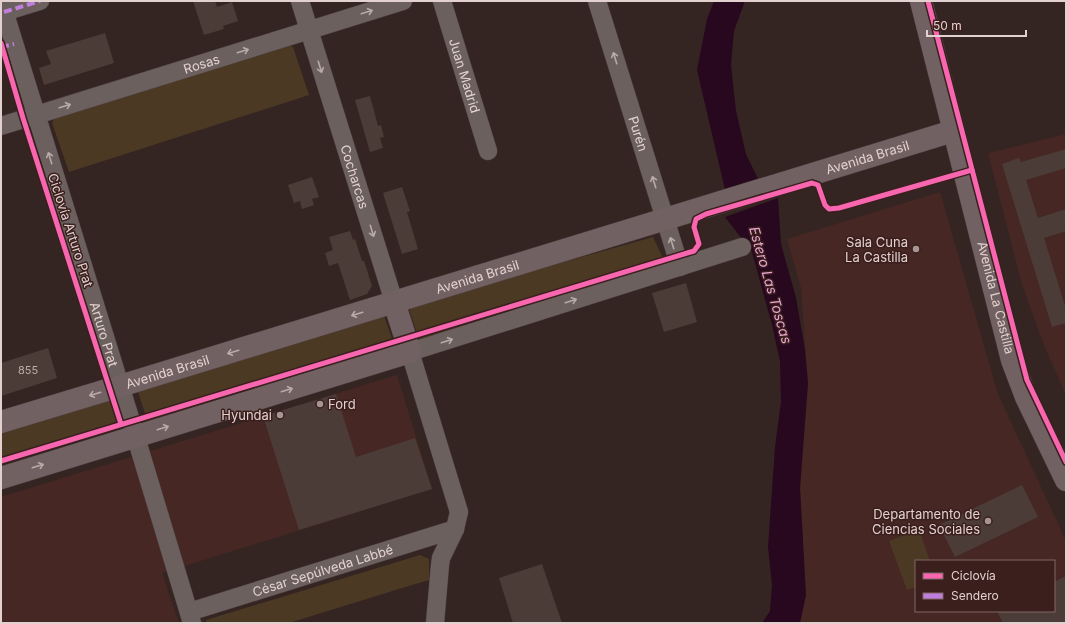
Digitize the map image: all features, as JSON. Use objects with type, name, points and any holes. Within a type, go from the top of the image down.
[{"type":"main road","name":"Avenida La Castilla","points":[[921,1],[1012,360],[1026,397],[1066,480]]},
{"type":"main road","name":"Avenida Brasil","points":[[1,422],[953,131]]},
{"type":"main road","name":"Cocharcas","points":[[394,302],[410,352]]},
{"type":"main road","points":[[1,478],[410,352]]},
{"type":"street","points":[[3,7],[40,1]]},
{"type":"street","name":"Cocharcas","points":[[300,1],[394,302]]},
{"type":"street","name":"Rosas","points":[[1,126],[403,1]]},
{"type":"street","name":"Juan Madrid","points":[[442,1],[488,151]]},
{"type":"street","name":"Purén","points":[[597,1],[680,267]]},
{"type":"street","name":"Arturo Prat","points":[[3,7],[8,46],[36,115],[136,436],[190,617]]},
{"type":"street","points":[[435,623],[440,565],[456,529],[459,512],[410,352],[742,247]]},
{"type":"street","name":"César Sepúlveda Labbé","points":[[190,617],[456,529]]},
{"type":"shaded area","points":[[287,44],[293,47],[309,95],[69,172],[52,123],[56,115]]},
{"type":"shaded area","points":[[1066,134],[1066,395],[1045,348],[1022,285],[988,153]]},
{"type":"shaded area","points":[[940,192],[998,394],[1066,541],[1066,623],[800,623],[806,595],[800,488],[808,383],[801,288],[787,239]]},
{"type":"shaded area","points":[[653,237],[666,265],[420,343],[408,306]]},
{"type":"shaded area","points":[[384,316],[395,347],[148,422],[138,392]]},
{"type":"shaded area","points":[[397,375],[432,489],[162,573],[179,623],[1,623],[1,497]]},
{"type":"shaded area","points":[[111,391],[123,426],[1,464],[1,425]]},
{"type":"shaded area","points":[[919,530],[930,560],[915,560],[915,587],[907,590],[889,541]]},
{"type":"shaded area","points":[[420,555],[429,559],[429,580],[289,623],[207,623],[206,620]]},
{"type":"water","points":[[714,1],[745,1],[734,31],[731,65],[736,111],[746,154],[759,181],[726,194],[697,70],[707,19]]},
{"type":"water","name":"Estero Las Toscas","points":[[778,198],[781,244],[796,298],[805,350],[808,383],[800,488],[806,595],[800,623],[762,623],[770,611],[772,585],[768,547],[775,447],[781,402],[780,361],[772,325],[752,252],[725,217]]},
{"type":"building","points":[[193,1],[215,1],[217,7],[232,2],[238,21],[223,26],[224,29],[204,35]]},
{"type":"building","points":[[105,33],[114,63],[44,85],[39,68],[51,64],[46,51]]},
{"type":"building","points":[[370,96],[378,126],[381,125],[384,137],[380,138],[383,148],[370,152],[355,100]]},
{"type":"building","points":[[1066,149],[1066,168],[1026,180],[1038,218],[1066,209],[1066,231],[1044,238],[1066,309],[1066,323],[1052,327],[1002,164],[1019,158],[1021,162]]},
{"type":"building","points":[[312,177],[319,197],[312,199],[314,205],[302,209],[300,201],[294,203],[288,185]]},
{"type":"building","points":[[402,187],[410,211],[407,212],[418,249],[402,254],[383,193]]},
{"type":"building","points":[[350,231],[353,240],[355,239],[362,261],[364,261],[372,286],[367,294],[350,300],[338,263],[329,266],[325,253],[333,250],[329,237]]},
{"type":"building","points":[[686,283],[697,322],[664,332],[652,293]]},
{"type":"building","points":[[48,348],[57,378],[1,396],[1,363]]},
{"type":"building","points":[[336,394],[356,457],[415,438],[432,489],[299,530],[263,416]]},
{"type":"building","name":"Departamento de Ciencias Sociales","points":[[1022,485],[1038,517],[955,557],[939,525]]},
{"type":"building","points":[[542,564],[562,623],[513,623],[499,578]]},
{"type":"building","points":[[1066,576],[1066,623],[1003,623],[998,612],[1055,612],[1055,582]]},
{"type":"marked path","points":[[4,12],[40,1]]},
{"type":"marked path","points":[[1,47],[14,44]]},
{"type":"cycle path","points":[[928,1],[1027,380],[1066,462]]},
{"type":"cycle path","name":"Ciclovía Arturo Prat","points":[[1,43],[23,118],[121,424]]},
{"type":"cycle path","points":[[1,461],[694,251],[699,244],[694,227],[696,219],[706,214],[812,183],[818,185],[825,205],[829,209],[839,208],[972,170]]},
{"type":"place","name":"Sala Cuna La Castilla","points":[[916,249]]},
{"type":"place","name":"Ford","points":[[320,404]]},
{"type":"place","name":"Hyundai","points":[[280,415]]},
{"type":"place","name":"Departamento de Ciencias Sociales","points":[[988,521]]}]
